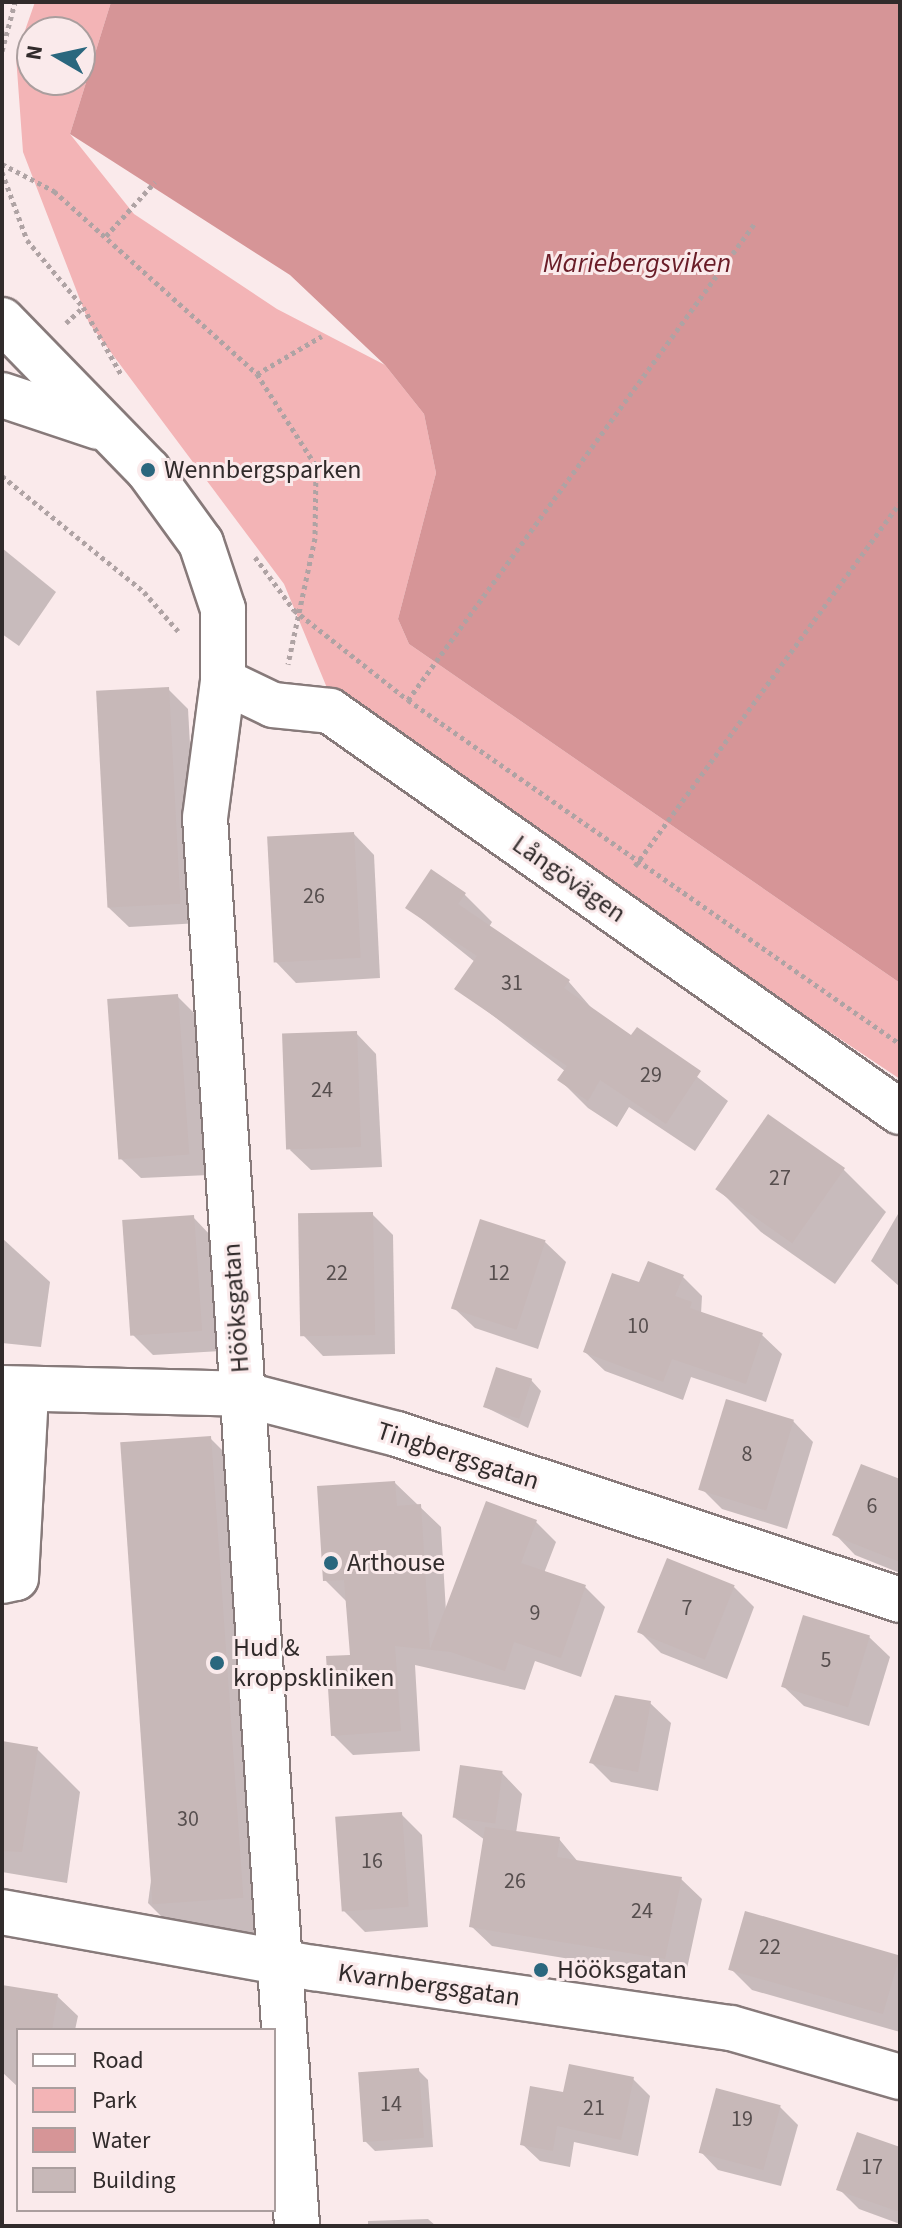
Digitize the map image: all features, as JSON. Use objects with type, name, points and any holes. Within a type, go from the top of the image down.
[{"type":"street","name":"Hööksgatan","points":[[2,320],[148,470],[201,543],[223,609],[223,681],[205,818],[277,1960],[297,2226]]},
{"type":"street","name":"Hööksgatan","points":[[2,395],[105,429]]},
{"type":"street","name":"Långövägen","points":[[223,681],[273,705],[330,711],[900,1112]]},
{"type":"street","name":"Tingbergsgatan","points":[[14,1390],[242,1394],[397,1434],[900,1600]]},
{"type":"street","points":[[2,1581],[16,1578],[14,1390]]},
{"type":"street","name":"Kvarnbergsgatan","points":[[2,1912],[277,1960],[731,2028],[900,2077]]},
{"type":"path","points":[[2,51],[15,2]]},
{"type":"path","points":[[2,164],[54,191],[257,374],[316,466],[315,538],[294,610],[408,700],[635,866],[900,1044]]},
{"type":"path","points":[[106,236],[155,182]]},
{"type":"path","points":[[408,700],[755,223]]},
{"type":"path","points":[[257,374],[322,336]]},
{"type":"path","points":[[2,476],[144,592],[223,681]]},
{"type":"path","points":[[635,866],[900,502]]},
{"type":"green space","points":[[35,2],[111,2],[96,50],[96,16],[30,16]]},
{"type":"green space","points":[[19,96],[82,96],[70,134],[134,214],[277,309],[385,365],[424,414],[436,473],[398,619],[409,644],[900,983],[900,1079],[332,700],[284,584],[89,323],[23,152]]},
{"type":"water","name":"Mariebergsviken","points":[[111,2],[900,2],[900,983],[409,644],[398,619],[436,473],[424,414],[385,365],[290,275],[70,134],[82,96],[96,96],[96,50]]},
{"type":"building","points":[[169,687],[180,904],[107,908],[96,691]]},
{"type":"building","points":[[354,832],[361,958],[274,962],[267,837]]},
{"type":"building","points":[[431,869],[466,893],[458,904],[570,980],[564,988],[631,1035],[637,1027],[701,1071],[666,1124],[600,1080],[588,1101],[557,1080],[567,1066],[454,989],[477,956],[405,908]]},
{"type":"building","points":[[178,994],[189,1155],[118,1160],[107,999]]},
{"type":"building","points":[[357,1031],[361,1147],[286,1150],[282,1034]]},
{"type":"building","points":[[768,1114],[845,1168],[792,1243],[715,1189]]},
{"type":"building","points":[[373,1212],[375,1335],[300,1336],[298,1213]]},
{"type":"building","points":[[194,1215],[202,1331],[130,1336],[122,1220]]},
{"type":"building","points":[[480,1219],[546,1240],[517,1330],[451,1308]]},
{"type":"building","points":[[648,1261],[684,1275],[675,1296],[692,1302],[690,1308],[763,1333],[746,1384],[672,1359],[663,1382],[583,1352],[612,1273],[639,1282]]},
{"type":"building","points":[[496,1367],[532,1379],[519,1419],[483,1407]]},
{"type":"building","points":[[726,1399],[794,1420],[766,1511],[698,1490]]},
{"type":"building","points":[[211,1436],[243,1898],[153,1904],[120,1442]]},
{"type":"building","points":[[861,1464],[900,1479],[900,1562],[832,1535]]},
{"type":"building","points":[[395,1481],[397,1506],[421,1504],[430,1649],[486,1501],[537,1520],[521,1563],[586,1585],[561,1658],[514,1642],[505,1671],[451,1652],[395,1646],[401,1731],[331,1736],[326,1656],[350,1655],[344,1580],[323,1581],[317,1486]]},
{"type":"building","points":[[667,1558],[735,1585],[705,1660],[637,1632]]},
{"type":"building","points":[[803,1615],[870,1635],[848,1707],[781,1687]]},
{"type":"building","points":[[615,1695],[651,1701],[638,1772],[589,1763]]},
{"type":"building","points":[[2,1741],[38,1747],[22,1852],[2,1851]]},
{"type":"building","points":[[460,1765],[503,1771],[495,1823],[453,1817]]},
{"type":"building","points":[[402,1812],[409,1907],[342,1911],[335,1817]]},
{"type":"building","points":[[485,1827],[560,1837],[557,1857],[682,1877],[665,1959],[469,1927]]},
{"type":"building","points":[[745,1911],[900,1955],[883,2014],[728,1970]]},
{"type":"building","points":[[2,1985],[58,1994],[52,2028],[2,2030]]},
{"type":"building","points":[[569,2064],[634,2077],[621,2140],[557,2126],[553,2151],[520,2145],[530,2086],[563,2092]]},
{"type":"building","points":[[419,2068],[424,2138],[363,2142],[358,2072]]},
{"type":"building","points":[[716,2088],[781,2105],[763,2170],[699,2153]]},
{"type":"building","points":[[857,2132],[900,2147],[900,2212],[836,2190]]},
{"type":"place","name":"Wennbergsparken","points":[[148,470]]},
{"type":"place","name":"Arthouse","points":[[331,1563]]},
{"type":"place","name":"Hud & kroppskliniken","points":[[217,1663]]},
{"type":"place","name":"Hööksgatan","points":[[541,1970]]}]
